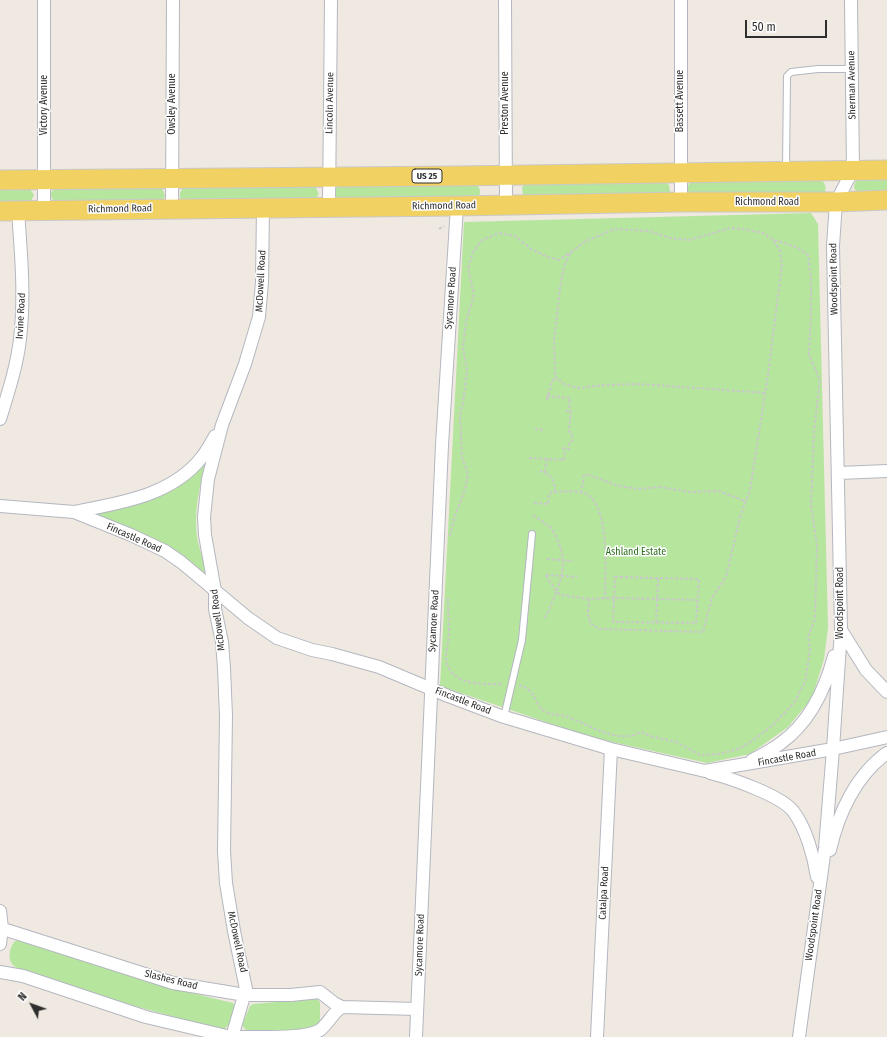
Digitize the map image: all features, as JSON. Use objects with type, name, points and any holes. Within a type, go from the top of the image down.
[{"type":"main road","name":"US 25","points":[[0,180],[887,170]]},
{"type":"main road","name":"Richmond Road","points":[[9,211],[681,202],[836,202],[887,200]]},
{"type":"street","name":"Victory Avenue","points":[[44,0],[44,211]]},
{"type":"street","name":"Owsley Avenue","points":[[172,208],[173,0]]},
{"type":"street","name":"Lincoln Avenue","points":[[329,207],[331,0]]},
{"type":"street","name":"Preston Avenue","points":[[505,0],[506,205]]},
{"type":"street","name":"Bassett Avenue","points":[[681,0],[681,202]]},
{"type":"street","name":"Sherman Avenue","points":[[851,0],[853,170]]},
{"type":"street","name":"Woodspoint Road","points":[[799,1037],[818,888],[825,848],[841,630],[839,473],[833,246],[836,202],[853,170]]},
{"type":"street","name":"Sycamore Road","points":[[416,1037],[442,437],[457,206]]},
{"type":"street","name":"McDowell Road","points":[[232,1037],[246,989],[226,882],[224,851],[226,716],[222,648],[215,609],[216,591],[205,535],[204,517],[208,479],[222,425],[245,364],[259,317],[262,282],[263,208]]},
{"type":"street","name":"Irvine Road","points":[[0,419],[12,377],[20,340],[22,276],[9,211]]},
{"type":"street","name":"Fincastle Road","points":[[0,506],[74,512],[133,499],[153,492],[173,482],[190,470],[202,457],[222,425]]},
{"type":"street","points":[[839,473],[887,471]]},
{"type":"street","name":"Fincastle Road","points":[[74,512],[131,535],[165,551],[181,562],[248,618],[278,638],[312,650],[380,667],[431,689],[504,717],[611,749],[705,771],[737,767],[887,737]]},
{"type":"street","points":[[841,630],[866,670],[887,692]]},
{"type":"street","points":[[737,767],[782,742],[808,716],[826,683],[841,630]]},
{"type":"street","name":"Catalpa Road","points":[[597,1037],[611,749]]},
{"type":"street","points":[[818,888],[839,821],[855,787],[878,759],[887,753]]},
{"type":"street","points":[[705,771],[748,785],[776,798],[790,808],[808,840],[814,862],[818,888]]},
{"type":"street","points":[[0,911],[0,944]]},
{"type":"street","name":"Slashes Road","points":[[1,928],[173,982],[245,995],[291,995],[316,991],[324,994]]},
{"type":"street","points":[[0,972],[23,976],[146,1017],[232,1037]]},
{"type":"street","points":[[324,994],[334,1003],[342,1007],[418,1009]]},
{"type":"street","points":[[324,994],[327,1004],[328,1017],[325,1024]]},
{"type":"street","points":[[238,1037],[302,1036],[313,1034],[319,1031],[338,1009],[342,1007]]},
{"type":"lane","points":[[786,171],[786,76],[791,72],[818,69],[852,69]]},
{"type":"lane","points":[[504,717],[522,640],[532,534]]},
{"type":"path","points":[[439,229],[445,226]]},
{"type":"path","points":[[447,591],[449,634],[446,654],[447,663],[453,673],[460,679],[471,683],[484,684],[512,683],[524,687],[534,695],[538,706],[544,712],[566,716],[607,734],[630,736],[640,732],[676,742],[700,755],[719,754],[738,749],[752,741],[773,725],[794,702],[805,682],[810,650],[808,637],[816,618],[816,546],[811,505],[814,431],[820,380],[809,355],[811,278],[808,255],[798,248],[763,233],[731,228],[689,240],[670,238],[649,231],[615,229],[586,241],[559,260],[548,257],[531,249],[515,236],[499,233],[482,240],[473,252],[468,268],[474,295],[466,321],[463,348],[467,370],[463,404],[460,414],[462,457],[468,474],[465,489],[453,522],[450,542]]},
{"type":"path","points":[[589,599],[588,615],[591,624],[600,629],[703,632],[712,598],[726,577],[745,501],[750,490],[766,393],[782,265],[780,250],[772,238]]},
{"type":"path","points":[[571,252],[564,266],[554,341],[554,367],[556,378],[564,384],[578,388],[604,385],[640,384],[766,393]]},
{"type":"path","points":[[547,400],[552,381],[556,378]]},
{"type":"path","points":[[529,458],[564,460],[566,449],[569,449],[569,444],[572,440],[572,434],[569,431],[571,411],[568,411],[570,398],[547,396]]},
{"type":"path","points":[[535,429],[544,430]]},
{"type":"path","points":[[562,448],[566,449]]},
{"type":"path","points":[[545,472],[546,458]]},
{"type":"path","points":[[540,471],[545,472],[552,478],[555,485],[555,491]]},
{"type":"path","points":[[581,493],[584,475],[589,475],[619,486],[638,489],[660,487],[690,492],[719,491],[745,501]]},
{"type":"path","points":[[534,503],[548,504],[549,494],[553,492],[585,493],[595,501],[602,517],[605,559],[605,598]]},
{"type":"path","points":[[533,515],[552,530],[561,546],[563,560],[562,576],[557,592],[544,620]]},
{"type":"path","points":[[547,559],[573,561]]},
{"type":"path","points":[[577,577],[546,576],[557,592],[562,595],[589,599],[614,598],[698,600]]},
{"type":"path","points":[[615,577],[658,579],[699,579],[696,623],[613,622],[615,577]]},
{"type":"path","points":[[656,622],[658,579]]},
{"type":"green space","points":[[887,178],[887,193],[871,194],[855,190],[854,186],[856,181],[860,179]]},
{"type":"green space","points":[[820,180],[825,185],[825,193],[687,194],[687,187],[690,183],[695,182]]},
{"type":"green space","points":[[525,182],[666,182],[669,185],[670,192],[666,197],[526,196],[523,194],[522,188]]},
{"type":"green space","points":[[473,184],[478,186],[480,189],[480,194],[477,198],[337,200],[334,195],[334,190],[343,185]]},
{"type":"green space","points":[[188,186],[315,186],[319,194],[314,200],[181,200],[181,191]]},
{"type":"green space","points":[[58,187],[162,188],[165,196],[163,200],[57,203],[52,199],[51,192]]},
{"type":"green space","points":[[0,189],[30,189],[34,195],[30,203],[0,204]]},
{"type":"green space","name":"Ashland Estate","points":[[811,213],[818,224],[828,628],[824,659],[812,698],[788,727],[750,754],[707,763],[590,737],[440,686],[464,222]]},
{"type":"green space","points":[[207,460],[201,481],[196,514],[197,535],[207,573],[206,575],[90,513],[142,503],[176,488],[197,471]]},
{"type":"green space","points":[[18,939],[28,940],[104,967],[155,983],[233,1003],[235,1009],[233,1017],[224,1029],[129,1004],[33,975],[14,966],[10,959],[11,947]]},
{"type":"green space","points":[[317,999],[320,1002],[319,1025],[302,1031],[270,1032],[249,1031],[242,1025],[250,1006],[253,1004]]}]
